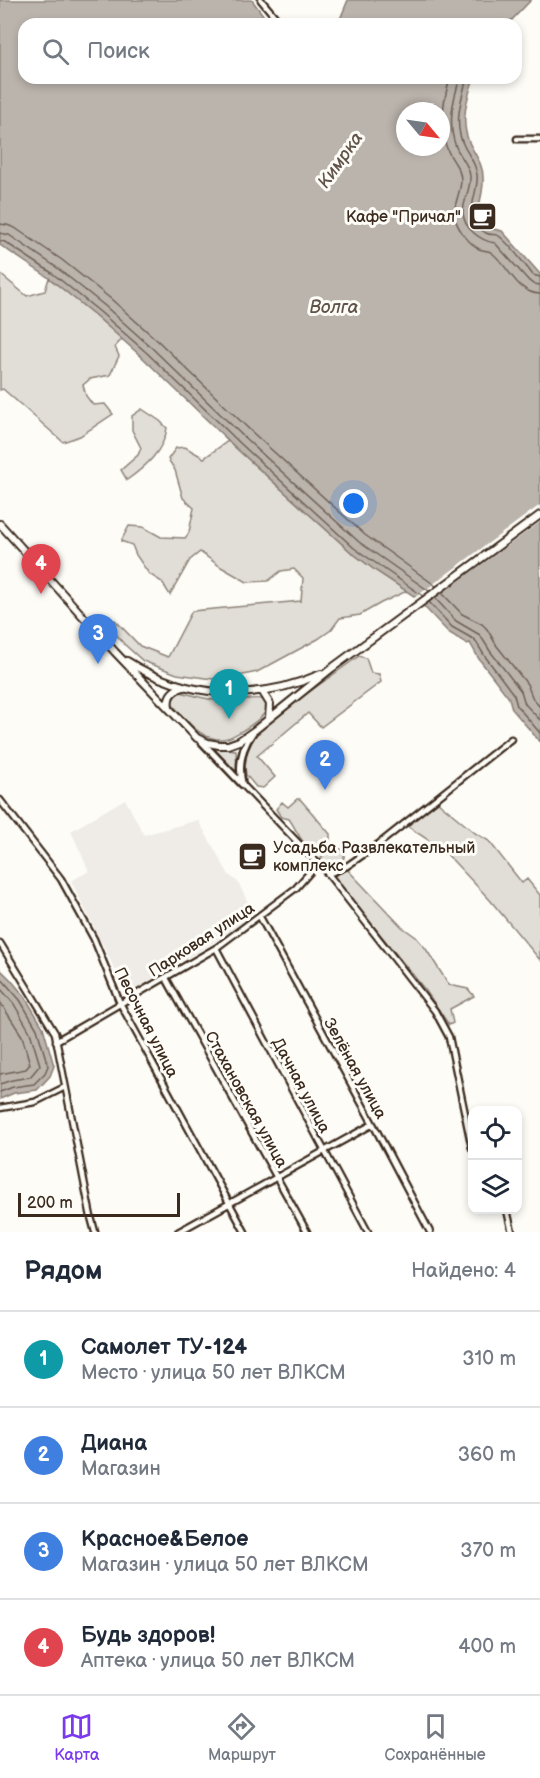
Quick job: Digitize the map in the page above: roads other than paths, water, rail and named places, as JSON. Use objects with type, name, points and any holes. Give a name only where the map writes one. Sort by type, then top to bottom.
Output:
[{"type":"main road","points":[[0,524],[115,652],[197,738],[212,744],[226,745],[239,741],[255,730],[332,668],[540,515]]},
{"type":"main road","points":[[115,652],[148,673],[184,687],[218,693],[262,691],[298,683],[332,668]]},
{"type":"main road","points":[[169,708],[168,700],[171,693],[184,687]]},
{"type":"main road","points":[[262,691],[270,702],[269,718]]},
{"type":"street","points":[[261,0],[276,18]]},
{"type":"street","points":[[517,139],[540,139]]},
{"type":"street","points":[[242,784],[240,771],[242,754],[255,730]]},
{"type":"street","points":[[197,738],[328,874],[435,1011],[449,1037],[468,1129]]},
{"type":"street","points":[[328,874],[347,866],[380,843],[511,739]]},
{"type":"street","name":"Песочная улица","points":[[0,800],[61,879],[94,939],[120,1003],[245,1232]]},
{"type":"street","name":"Парковая улица","points":[[56,1041],[216,948],[296,888],[318,863]]},
{"type":"street","name":"Зелёная улица","points":[[260,917],[430,1232]]},
{"type":"street","points":[[0,944],[55,1033],[95,1232]]},
{"type":"street","name":"Дачная улица","points":[[216,948],[368,1232]]},
{"type":"street","name":"Стахановская улица","points":[[166,978],[307,1232]]},
{"type":"street","points":[[0,1107],[35,1102],[65,1087]]},
{"type":"street","points":[[178,1232],[373,1124]]},
{"type":"street","points":[[508,1214],[512,1232]]},
{"type":"water","name":"Волга","points":[[0,0],[252,0],[263,15],[263,18],[18,18],[18,84],[472,84],[467,102],[465,126],[466,134],[483,172],[477,214],[489,228],[502,231],[540,274],[540,742],[512,709],[509,698],[479,659],[470,643],[467,644],[448,632],[414,596],[351,552],[237,449],[96,316],[49,278],[0,245]]},
{"type":"water","points":[[348,0],[531,0],[514,18],[340,18]]},
{"type":"water","points":[[0,969],[25,997],[43,1027],[54,1066],[50,1076],[37,1090],[14,1093],[0,1099]]},
{"type":"place","name":"Кафе \"Причал\"","points":[[482,216]]},
{"type":"place","name":"Будь здоров!","points":[[41,594]]},
{"type":"place","name":"Красное&Белое","points":[[98,664]]},
{"type":"place","name":"Самолет ТУ-124","points":[[229,719]]},
{"type":"place","name":"Диана","points":[[325,790]]},
{"type":"place","name":"Усадьба Развлекательный комплекс","points":[[252,856]]},
{"type":"water label","name":"Кимрка","points":[[340,160]]}]
